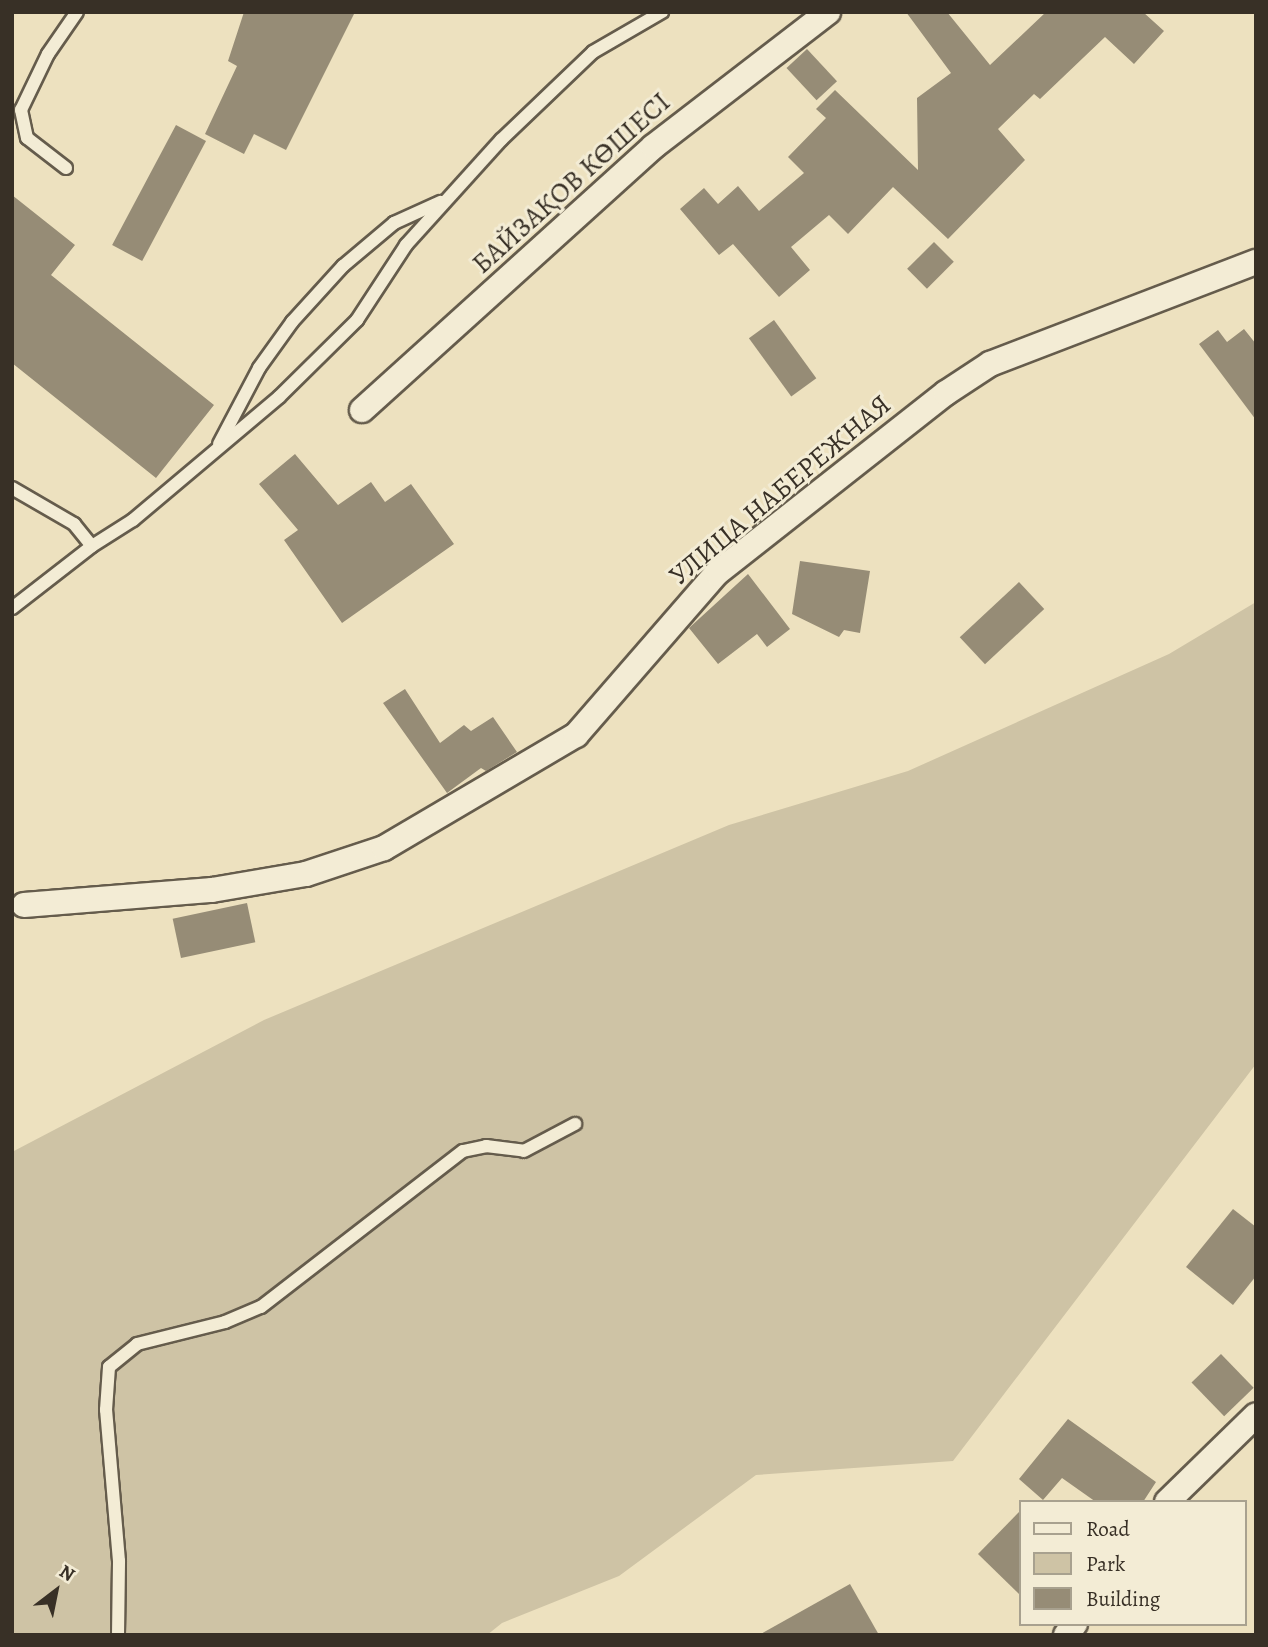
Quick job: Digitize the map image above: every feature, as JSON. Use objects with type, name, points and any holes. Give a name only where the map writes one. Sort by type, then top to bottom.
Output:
[{"type":"street","name":"БАЙЗАҚОВ КӨШЕСІ","points":[[362,410],[653,147],[828,12]]},
{"type":"street","name":"УЛИЦА НАБЕРЕЖНАЯ","points":[[23,905],[212,890],[306,874],[384,848],[576,735],[717,573],[946,393],[990,364],[1256,262]]},
{"type":"street","points":[[1169,1500],[1256,1415]]},
{"type":"lane","points":[[66,168],[27,138],[21,110],[48,54],[77,12]]},
{"type":"lane","points":[[12,608],[92,546],[133,520],[279,397],[356,320],[443,200],[593,52],[662,12]]},
{"type":"lane","points":[[218,447],[259,368],[326,285],[394,223],[443,200]]},
{"type":"lane","points":[[12,488],[74,524],[92,546]]},
{"type":"lane","points":[[118,1635],[119,1561],[106,1410],[109,1367],[137,1344],[225,1322],[261,1307],[463,1151],[486,1146],[524,1151],[575,1124]]},
{"type":"green space","points":[[1256,602],[1256,1064],[953,1461],[756,1475],[619,1576],[502,1623],[487,1635],[12,1635],[12,1152],[264,1020],[729,825],[908,771],[1169,654]]},
{"type":"building","points":[[244,12],[355,12],[286,150],[254,134],[244,154],[205,134],[237,66],[228,61]]},
{"type":"building","points":[[906,12],[947,12],[990,65],[1046,12],[1143,12],[1164,31],[1134,64],[1105,37],[1040,99],[1034,94],[998,129],[1025,160],[948,239],[893,187],[848,234],[829,215],[791,247],[810,270],[779,297],[733,244],[719,255],[680,209],[704,188],[718,204],[738,186],[759,211],[804,173],[788,157],[826,118],[816,109],[835,90],[918,170],[917,98],[951,73]]},
{"type":"building","points":[[807,49],[837,81],[817,100],[787,68]]},
{"type":"building","points":[[176,125],[206,141],[142,261],[112,245]]},
{"type":"building","points":[[12,195],[75,245],[51,275],[214,405],[156,478],[12,363]]},
{"type":"building","points":[[934,242],[954,262],[927,289],[907,269]]},
{"type":"building","points":[[774,320],[816,378],[791,396],[749,338]]},
{"type":"building","points":[[1244,329],[1256,344],[1256,420],[1199,344],[1218,330],[1227,342]]},
{"type":"building","points":[[295,454],[338,505],[371,482],[385,502],[411,484],[454,544],[342,623],[284,540],[298,530],[259,484]]},
{"type":"building","points":[[800,561],[870,571],[860,633],[844,630],[839,637],[792,614]]},
{"type":"building","points":[[748,574],[790,629],[767,647],[757,634],[718,664],[689,628]]},
{"type":"building","points":[[1019,582],[1044,609],[985,664],[960,637]]},
{"type":"building","points":[[405,689],[440,743],[464,725],[471,731],[493,717],[517,752],[486,771],[481,768],[447,793],[383,703]]},
{"type":"building","points":[[247,903],[255,942],[181,958],[173,919]]},
{"type":"building","points":[[1233,1209],[1256,1227],[1256,1276],[1233,1305],[1186,1267]]},
{"type":"building","points":[[1221,1354],[1254,1388],[1224,1416],[1192,1382]]},
{"type":"building","points":[[1068,1419],[1156,1482],[1144,1500],[1093,1500],[1062,1478],[1043,1500],[1019,1479]]},
{"type":"building","points":[[1020,1511],[1020,1595],[978,1554]]},
{"type":"building","points":[[850,1584],[879,1635],[759,1635]]}]
